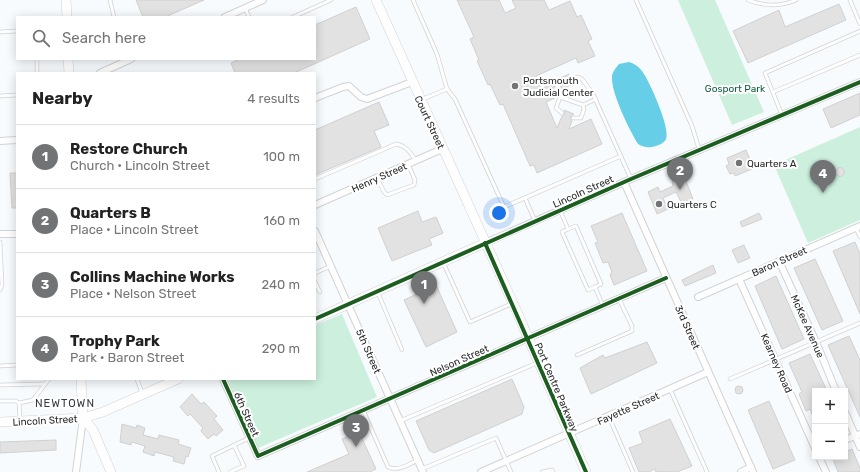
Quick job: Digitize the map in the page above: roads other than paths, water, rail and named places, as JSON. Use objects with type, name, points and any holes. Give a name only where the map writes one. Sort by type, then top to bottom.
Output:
[{"type":"main road","points":[[66,0],[67,16]]},
{"type":"main road","name":"Court Street","points":[[376,0],[485,243]]},
{"type":"main road","points":[[68,60],[69,72]]},
{"type":"main road","name":"Lincoln Street","points":[[316,319],[485,243]]},
{"type":"main road","name":"Port Centre Parkway","points":[[485,243],[513,303],[586,472]]},
{"type":"main road","points":[[81,380],[83,418],[93,430],[111,472]]},
{"type":"main road","name":"Lincoln Street","points":[[0,422],[83,418],[103,412],[176,380]]},
{"type":"street","points":[[227,16],[263,0]]},
{"type":"street","points":[[102,72],[129,60]]},
{"type":"street","points":[[316,98],[349,86],[361,97],[367,99],[412,82]]},
{"type":"street","name":"Lincoln Street","points":[[485,243],[624,182],[860,82]]},
{"type":"street","points":[[0,141],[16,140]]},
{"type":"street","name":"Henry Street","points":[[316,205],[442,149]]},
{"type":"street","name":"3rd Street","points":[[624,182],[752,470]]},
{"type":"street","name":"Baron Street","points":[[698,297],[858,227]]},
{"type":"street","name":"5th Street","points":[[316,233],[422,471]]},
{"type":"street","points":[[0,234],[16,234]]},
{"type":"street","name":"McKee Avenue","points":[[778,261],[816,342],[835,388]]},
{"type":"street","name":"Nelson Street","points":[[258,456],[666,278]]},
{"type":"street","name":"Kearney Road","points":[[739,279],[812,441]]},
{"type":"street","name":"Fayette Street","points":[[481,472],[569,435],[708,372]]},
{"type":"street","name":"6th Street","points":[[222,380],[258,456]]},
{"type":"street","points":[[76,472],[83,418]]},
{"type":"street","points":[[848,418],[857,435],[860,447]]},
{"type":"street","points":[[820,460],[826,472]]},
{"type":"street","points":[[741,472],[752,470]]},
{"type":"lane","points":[[110,0],[114,16]]},
{"type":"lane","points":[[318,0],[320,5]]},
{"type":"lane","points":[[295,16],[331,0]]},
{"type":"lane","points":[[413,0],[437,54],[447,89],[455,99],[504,207],[621,156]]},
{"type":"lane","points":[[636,0],[692,126],[699,151]]},
{"type":"lane","points":[[748,0],[769,5],[782,4],[796,0]]},
{"type":"lane","points":[[850,0],[860,24]]},
{"type":"lane","points":[[244,8],[248,16]]},
{"type":"lane","points":[[0,32],[16,31]]},
{"type":"lane","points":[[782,116],[766,73],[860,31]]},
{"type":"lane","points":[[772,92],[860,55]]},
{"type":"lane","points":[[37,60],[37,72]]},
{"type":"lane","points":[[571,79],[578,77],[582,79],[596,99],[631,179]]},
{"type":"lane","points":[[560,84],[556,89],[560,97],[583,105],[596,99]]},
{"type":"lane","points":[[420,101],[447,89]]},
{"type":"lane","points":[[0,96],[16,95]]},
{"type":"lane","points":[[560,97],[556,108],[562,114]]},
{"type":"lane","points":[[573,118],[581,118],[584,109],[583,105]]},
{"type":"lane","points":[[316,179],[396,144],[410,150],[416,161]]},
{"type":"lane","points":[[377,178],[385,194],[390,195],[408,187],[415,183],[408,164]]},
{"type":"lane","points":[[525,198],[535,221]]},
{"type":"lane","points":[[560,210],[568,229]]},
{"type":"lane","points":[[576,226],[601,284],[588,290],[562,232],[568,229],[576,226]]},
{"type":"lane","points":[[858,227],[860,237]]},
{"type":"lane","points":[[0,242],[2,285],[0,290]]},
{"type":"lane","points":[[443,262],[470,322],[513,303]]},
{"type":"lane","points":[[316,273],[331,266]]},
{"type":"lane","points":[[316,284],[320,292]]},
{"type":"lane","points":[[595,287],[603,306]]},
{"type":"lane","points":[[377,291],[402,350]]},
{"type":"lane","points":[[577,355],[632,332],[632,326],[619,299]]},
{"type":"lane","points":[[730,379],[775,358],[860,323]]},
{"type":"lane","points":[[400,421],[538,362]]},
{"type":"lane","points":[[0,366],[16,365]]},
{"type":"lane","points":[[0,401],[16,401],[19,403],[33,400],[48,380]]},
{"type":"lane","points":[[137,380],[143,395]]},
{"type":"lane","points":[[0,385],[45,384]]},
{"type":"lane","points":[[670,389],[707,472]]},
{"type":"lane","points":[[19,403],[20,421]]},
{"type":"lane","points":[[363,410],[388,467],[398,469],[418,460]]},
{"type":"lane","points":[[609,416],[632,472]]},
{"type":"lane","points":[[219,472],[212,456],[249,438]]},
{"type":"lane","points":[[422,471],[496,438],[511,472]]},
{"type":"lane","points":[[230,472],[244,466],[234,445]]},
{"type":"lane","points":[[542,472],[549,470],[552,470],[553,472]]},
{"type":"water","points":[[629,62],[638,66],[642,71],[654,94],[662,115],[667,134],[663,143],[656,146],[647,147],[638,144],[618,102],[612,75],[619,64]]},
{"type":"place","name":"Portsmouth Judicial Center","points":[[515,86]]},
{"type":"place","name":"Quarters A","points":[[739,163]]},
{"type":"place","name":"Quarters B","points":[[680,190]]},
{"type":"place","name":"Trophy Park","points":[[823,193]]},
{"type":"place","name":"Quarters C","points":[[659,204]]},
{"type":"place","name":"Restore Church","points":[[424,304]]},
{"type":"place","name":"Collins Machine Works","points":[[356,447]]},
{"type":"district","name":"NEWTOWN","points":[[65,403]]},
{"type":"park label","name":"Gosport Park","points":[[735,88]]}]
